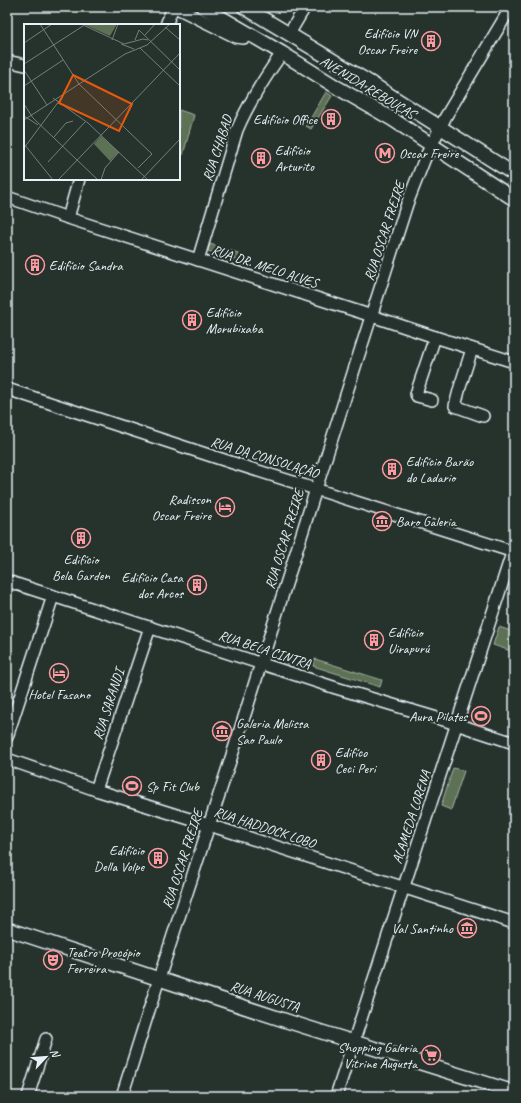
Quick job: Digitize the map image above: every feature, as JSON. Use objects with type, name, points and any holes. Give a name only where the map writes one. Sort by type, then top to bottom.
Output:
[{"type":"main road","name":"AVENIDA REBOUÇAS","points":[[203,7],[392,119],[514,199]]},
{"type":"main road","name":"AVENIDA REBOUÇAS","points":[[244,7],[441,127],[514,174]]},
{"type":"main road","name":"RUA AUGUSTA","points":[[7,929],[354,1042],[514,1092]]},
{"type":"street","points":[[166,24],[174,7],[236,37],[243,38],[252,35]]},
{"type":"street","points":[[289,34],[305,7]]},
{"type":"street","name":"RUA OSCAR FREIRE","points":[[122,1096],[407,204],[432,144],[481,56],[511,7]]},
{"type":"street","name":"RUA CHABAD","points":[[198,260],[242,118],[255,93],[282,53]]},
{"type":"street","points":[[7,61],[24,65]]},
{"type":"street","points":[[68,218],[78,180]]},
{"type":"street","name":"RUA DR. MELO ALVES","points":[[7,197],[514,362]]},
{"type":"street","points":[[432,400],[417,396],[416,394],[435,337]]},
{"type":"street","points":[[472,349],[460,387],[456,406],[483,416]]},
{"type":"street","name":"RUA DA CONSOLAÇÃO","points":[[7,389],[223,460],[513,550]]},
{"type":"street","name":"ALAMEDA LORENA","points":[[336,1096],[513,550]]},
{"type":"street","name":"RUA BELA CINTRA","points":[[7,581],[336,688],[457,724],[514,743]]},
{"type":"street","points":[[7,737],[53,596]]},
{"type":"street","name":"RUA SARANDI","points":[[96,790],[150,627]]},
{"type":"street","name":"RUA HADDOCK LOBO","points":[[7,759],[96,790],[514,923]]},
{"type":"street","points":[[28,1096],[46,1039]]},
{"type":"green space","points":[[326,92],[332,96],[311,129],[306,126]]},
{"type":"green space","points":[[180,110],[194,115],[183,155],[180,154]]},
{"type":"green space","points":[[210,244],[238,253],[236,260],[208,251]]},
{"type":"green space","points":[[499,627],[514,632],[514,652],[493,645]]},
{"type":"green space","points":[[315,659],[382,680],[380,687],[313,666]]},
{"type":"green space","points":[[453,768],[464,771],[451,810],[441,806]]},
{"type":"place","name":"Edifício VN Oscar Freire","points":[[431,41]]},
{"type":"place","name":"Edifício Office","points":[[331,119]]},
{"type":"place","name":"Oscar Freire","points":[[385,153]]},
{"type":"place","name":"Edifício Arturito","points":[[261,158]]},
{"type":"place","name":"Edifício Sandra","points":[[35,265]]},
{"type":"place","name":"Edifício Morubixaba","points":[[192,320]]},
{"type":"place","name":"Edifício Barão do Ladario","points":[[392,469]]},
{"type":"place","name":"Radisson Oscar Freire","points":[[225,507]]},
{"type":"place","name":"Baro Galeria","points":[[382,521]]},
{"type":"place","name":"Edifício Bela Garden","points":[[81,538]]},
{"type":"place","name":"Edifício Casa dos Arcos","points":[[197,585]]},
{"type":"place","name":"Edifício Uirapurú","points":[[374,640]]},
{"type":"place","name":"Hotel Fasano","points":[[59,673]]},
{"type":"place","name":"Aura Pilates","points":[[481,716]]},
{"type":"place","name":"Galeria Melissa Sao Paulo","points":[[222,731]]},
{"type":"place","name":"Edifíco Ceci Peri","points":[[321,760]]},
{"type":"place","name":"Sp Fit Club","points":[[132,786]]},
{"type":"place","name":"Edifício Della Volpe","points":[[158,858]]},
{"type":"place","name":"Val Santinho","points":[[467,928]]},
{"type":"place","name":"Teatro Procópio Ferreira","points":[[53,960]]},
{"type":"place","name":"Shopping Galeria Vitrine Augusta","points":[[431,1055]]}]
